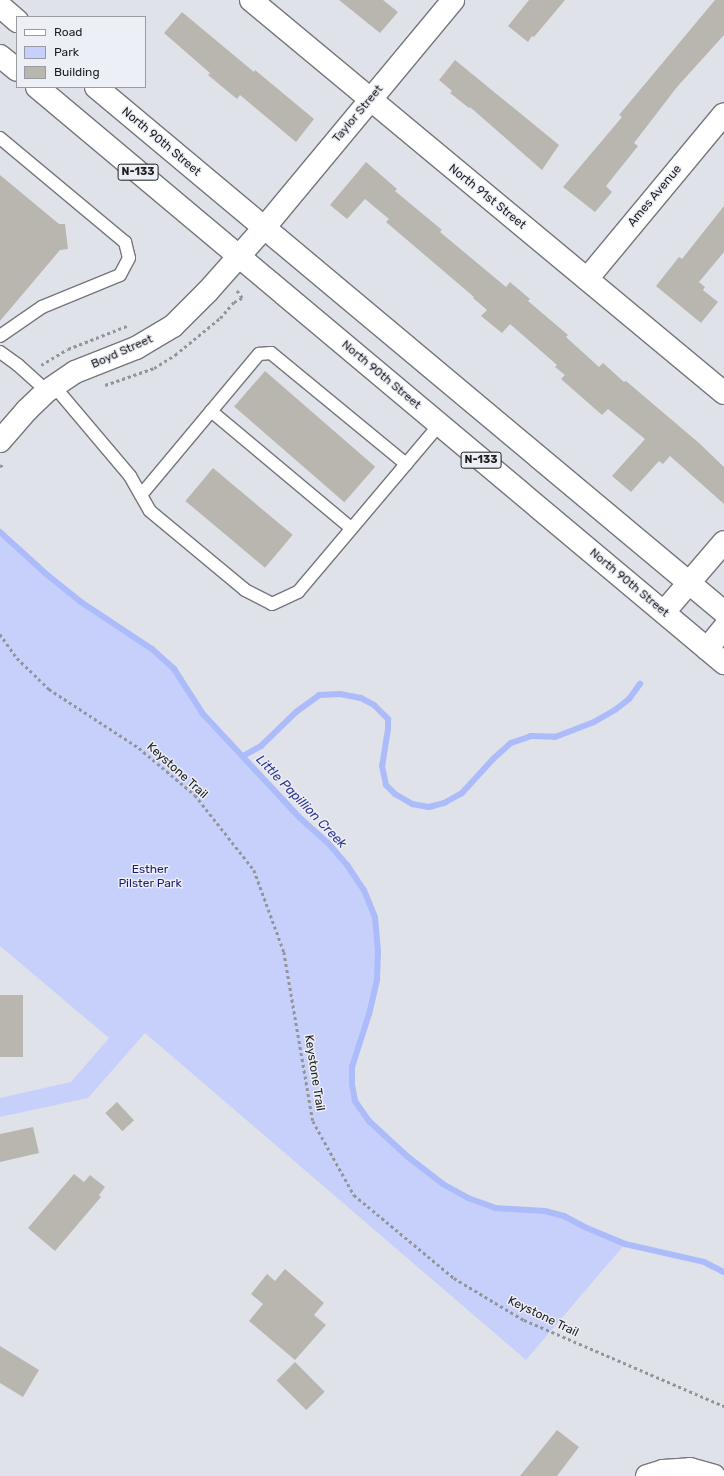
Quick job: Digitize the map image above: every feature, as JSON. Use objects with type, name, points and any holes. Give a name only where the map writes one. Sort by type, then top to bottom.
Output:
[{"type":"main road","name":"North 91st Street","points":[[251,0],[724,393]]},
{"type":"main road","name":"Taylor Street","points":[[239,256],[264,228],[453,0]]},
{"type":"main road","points":[[0,6],[16,20]]},
{"type":"main road","points":[[0,56],[16,69]]},
{"type":"main road","name":"North 90th Street","points":[[39,88],[724,663]]},
{"type":"main road","name":"North 90th Street","points":[[97,88],[690,582],[724,612]]},
{"type":"main road","name":"Ames Avenue","points":[[587,279],[724,114]]},
{"type":"main road","name":"Boyd Street","points":[[1,440],[27,410],[50,389],[75,372],[136,348],[173,326],[191,310],[239,256]]},
{"type":"main road","points":[[664,612],[724,542]]},
{"type":"main road","points":[[707,649],[724,628]]},
{"type":"main road","points":[[647,1476],[672,1470],[690,1469],[714,1476]]},
{"type":"lane","points":[[0,138],[125,242],[129,258],[120,275],[42,307],[0,336]]},
{"type":"lane","points":[[0,352],[50,389],[130,476],[150,511],[239,585],[272,604],[298,592],[439,425]]},
{"type":"lane","points":[[141,495],[259,354],[272,353],[406,464]]},
{"type":"lane","points":[[212,411],[351,528]]},
{"type":"path","name":"Keystone Trail","points":[[0,634],[16,658],[49,689],[139,748],[195,795],[254,870],[284,952],[313,1121],[354,1195],[454,1278],[524,1320],[724,1406]]},
{"type":"green space","name":"Esther Pilster Park","points":[[0,532],[45,573],[81,602],[152,649],[174,669],[203,714],[299,817],[328,843],[347,865],[364,890],[375,917],[378,951],[377,980],[369,1014],[352,1067],[352,1084],[355,1101],[369,1121],[408,1157],[443,1184],[468,1198],[495,1208],[545,1211],[564,1216],[587,1228],[625,1244],[526,1360],[145,1033],[88,1098],[0,1117],[0,1098],[71,1082],[109,1038],[0,946]]},
{"type":"building","points":[[339,0],[383,0],[398,12],[380,33]]},
{"type":"building","points":[[529,0],[565,0],[528,42],[508,26]]},
{"type":"building","points":[[715,0],[724,0],[724,35],[677,87],[634,143],[638,146],[606,186],[612,192],[595,212],[563,187],[622,117],[619,115]]},
{"type":"building","points":[[182,12],[254,72],[255,70],[314,119],[296,142],[240,95],[237,99],[208,75],[210,73],[164,33]]},
{"type":"building","points":[[455,60],[559,145],[542,170],[470,107],[469,108],[450,93],[452,91],[439,80]]},
{"type":"building","points":[[366,162],[397,189],[395,191],[442,230],[440,232],[506,287],[510,282],[530,299],[528,301],[568,335],[566,337],[599,367],[603,363],[699,443],[724,467],[724,504],[670,456],[663,464],[659,461],[631,492],[612,476],[645,439],[608,409],[602,415],[561,379],[565,375],[555,367],[557,365],[510,324],[502,333],[481,316],[487,310],[473,298],[474,297],[386,222],[389,219],[365,199],[347,219],[330,205]]},
{"type":"building","points":[[0,175],[59,224],[65,224],[68,249],[60,250],[0,321]]},
{"type":"building","points":[[724,206],[724,252],[699,282],[705,287],[703,290],[718,302],[701,323],[656,286],[679,257],[682,259]]},
{"type":"building","points":[[265,371],[375,467],[344,502],[234,406]]},
{"type":"building","points":[[213,468],[293,535],[265,568],[185,501]]},
{"type":"building","points":[[0,995],[23,995],[23,1057],[0,1057]]},
{"type":"building","points":[[117,1102],[134,1120],[122,1131],[105,1113]]},
{"type":"building","points":[[33,1127],[39,1153],[0,1162],[0,1134]]},
{"type":"building","points":[[74,1174],[84,1182],[90,1175],[105,1187],[99,1195],[101,1197],[55,1251],[28,1228]]},
{"type":"building","points":[[285,1269],[324,1303],[314,1315],[326,1325],[295,1360],[249,1321],[263,1304],[251,1294],[267,1274],[275,1281]]},
{"type":"building","points":[[0,1346],[39,1370],[23,1397],[0,1383]]},
{"type":"building","points":[[295,1362],[325,1392],[306,1410],[277,1380]]},
{"type":"building","points":[[557,1430],[579,1447],[557,1476],[520,1476]]},
{"type":"waterway","name":"Little Papillion Creek","points":[[0,532],[45,573],[81,602],[152,649],[174,669],[203,714],[299,817],[328,843],[347,865],[364,890],[375,917],[378,951],[377,980],[369,1014],[352,1067],[352,1084],[355,1101],[369,1121],[408,1157],[443,1184],[468,1198],[495,1208],[545,1211],[564,1216],[587,1228],[625,1244],[704,1262],[724,1272]]},
{"type":"waterway","points":[[243,756],[261,746],[296,712],[319,695],[340,694],[361,698],[374,705],[388,719],[388,729],[382,766],[386,785],[395,794],[412,804],[429,807],[444,803],[462,793],[493,759],[511,743],[531,736],[555,737],[594,722],[615,710],[629,699],[640,684]]}]
